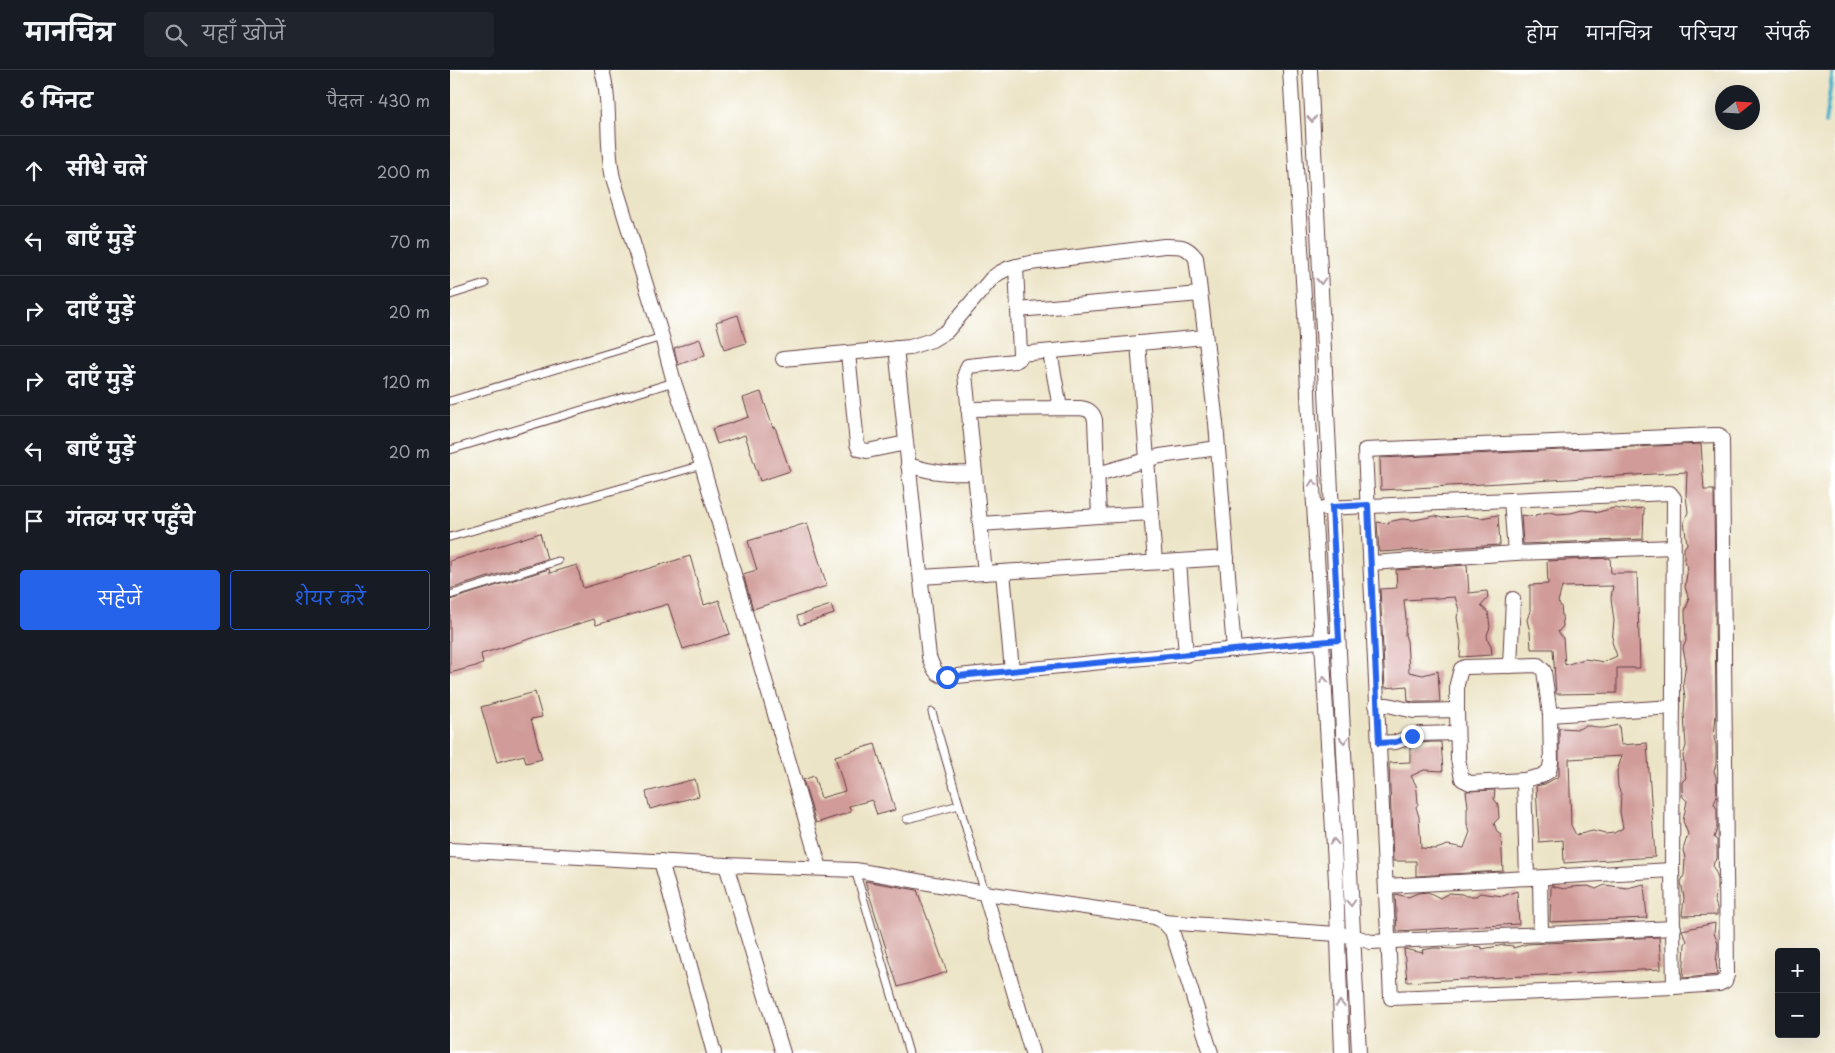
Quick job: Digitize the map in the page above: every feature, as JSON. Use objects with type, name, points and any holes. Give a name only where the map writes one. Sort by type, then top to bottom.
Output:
[{"type":"street","points":[[602,70],[608,99],[609,162],[613,178],[674,382],[702,464],[820,868]]},
{"type":"street","points":[[1290,70],[1336,881],[1342,1053]]},
{"type":"street","points":[[1310,70],[1359,1053]]},
{"type":"street","points":[[783,359],[910,347],[932,340],[947,331],[992,278],[1016,266],[1164,246],[1182,246],[1191,251],[1196,258],[1218,448],[1234,650]]},
{"type":"street","points":[[985,573],[965,374],[968,366],[1019,359],[1016,266]]},
{"type":"street","points":[[1018,310],[1200,294]]},
{"type":"street","points":[[1020,354],[1206,337]]},
{"type":"street","points":[[1138,343],[1155,562]]},
{"type":"street","points":[[896,348],[929,657],[934,670],[939,675],[947,677],[1339,640]]},
{"type":"street","points":[[1050,352],[1060,408]]},
{"type":"street","points":[[848,353],[859,449],[867,451],[906,443]]},
{"type":"street","points":[[968,409],[1060,408],[1085,409],[1093,414],[1095,420],[1099,516]]},
{"type":"street","points":[[1715,435],[1721,437],[1727,975],[1725,981],[1719,984],[1674,987],[1391,998],[1376,705],[1371,563],[1365,451],[1367,449],[1715,435]]},
{"type":"street","points":[[1098,474],[1148,459],[1180,452],[1218,448]]},
{"type":"street","points":[[908,465],[931,472],[950,474],[975,473]]},
{"type":"street","points":[[1315,508],[1670,493],[1674,498],[1672,870],[1674,987]]},
{"type":"street","points":[[1511,500],[1515,553]]},
{"type":"street","points":[[981,524],[1152,513]]},
{"type":"street","points":[[1371,563],[1515,553],[1673,547]]},
{"type":"street","points":[[921,577],[1227,558]]},
{"type":"street","points":[[1179,561],[1186,654]]},
{"type":"street","points":[[1003,572],[1012,671]]},
{"type":"street","points":[[1510,666],[1513,599]]},
{"type":"street","points":[[1538,665],[1544,671],[1547,686],[1550,715],[1551,762],[1549,771],[1546,774],[1524,780],[1466,782],[1460,775],[1457,710],[1457,684],[1461,669],[1465,667],[1538,665]]},
{"type":"street","points":[[1376,705],[1414,711],[1457,710]]},
{"type":"street","points":[[1550,715],[1673,707]]},
{"type":"street","points":[[1379,743],[1396,742],[1419,734],[1457,733]]},
{"type":"street","points":[[1524,780],[1533,878],[1541,934]]},
{"type":"street","points":[[450,850],[855,870],[985,893],[1155,917],[1164,922],[1172,931],[1211,1053]]},
{"type":"street","points":[[661,861],[714,1053]]},
{"type":"street","points":[[726,865],[783,1053]]},
{"type":"street","points":[[1386,886],[1672,870]]},
{"type":"street","points":[[985,893],[1031,1053]]},
{"type":"street","points":[[1164,922],[1337,934],[1371,942],[1674,928]]},
{"type":"lane","points":[[450,294],[485,284]]},
{"type":"lane","points":[[450,401],[662,337]]},
{"type":"lane","points":[[450,450],[674,382]]},
{"type":"lane","points":[[450,537],[702,464]]},
{"type":"lane","points":[[450,595],[558,561]]},
{"type":"lane","points":[[932,712],[985,893]]},
{"type":"lane","points":[[907,819],[959,804]]},
{"type":"lane","points":[[855,870],[909,1053]]},
{"type":"building","points":[[738,315],[746,343],[724,350],[716,322]]},
{"type":"building","points":[[700,339],[705,355],[678,365],[674,348]]},
{"type":"building","points":[[761,392],[790,471],[760,481],[745,435],[717,444],[712,429],[749,417],[743,398]]},
{"type":"building","points":[[1701,444],[1704,490],[1714,490],[1716,714],[1714,738],[1716,764],[1714,771],[1717,795],[1714,804],[1717,809],[1717,828],[1714,838],[1717,840],[1717,859],[1713,867],[1717,875],[1717,890],[1714,899],[1717,915],[1682,916],[1684,898],[1681,882],[1684,875],[1685,858],[1683,850],[1688,834],[1683,821],[1687,801],[1683,797],[1682,790],[1682,782],[1686,778],[1683,756],[1686,746],[1683,684],[1686,663],[1683,648],[1686,641],[1685,611],[1689,600],[1685,587],[1688,567],[1684,556],[1684,548],[1687,544],[1684,522],[1688,512],[1686,495],[1687,472],[1381,490],[1380,458]]},
{"type":"building","points":[[1614,508],[1626,510],[1644,508],[1643,539],[1523,544],[1521,515],[1536,517],[1535,515],[1549,512],[1558,514],[1582,510],[1595,511],[1595,513]]},
{"type":"building","points":[[1498,515],[1500,545],[1379,552],[1377,522],[1389,524],[1388,522],[1402,519],[1414,520],[1435,516],[1442,518],[1467,516],[1481,518]]},
{"type":"building","points":[[807,523],[827,586],[753,609],[743,574],[757,570],[748,541]]},
{"type":"building","points":[[540,533],[547,559],[450,589],[450,561]]},
{"type":"building","points":[[690,556],[704,605],[719,600],[730,634],[683,649],[668,604],[596,625],[594,619],[481,654],[483,664],[450,673],[450,600],[549,569],[550,573],[577,565],[583,588]]},
{"type":"building","points":[[1610,558],[1611,573],[1637,573],[1640,668],[1617,668],[1617,693],[1556,694],[1553,649],[1531,649],[1527,620],[1530,611],[1530,585],[1548,584],[1547,561]],"holes":[[[1613,586],[1611,598],[1614,621],[1612,642],[1617,656],[1604,662],[1585,659],[1565,665],[1563,638],[1558,632],[1563,626],[1561,606],[1558,602],[1562,587]]]},
{"type":"building","points":[[1467,565],[1469,593],[1487,591],[1488,598],[1481,606],[1488,612],[1490,627],[1487,635],[1492,655],[1460,657],[1461,642],[1457,617],[1459,610],[1455,597],[1404,600],[1409,672],[1423,675],[1438,671],[1440,702],[1408,701],[1407,686],[1385,688],[1380,589],[1397,588],[1396,570]]},
{"type":"building","points":[[831,605],[834,614],[800,625],[797,616]]},
{"type":"building","points":[[535,692],[542,717],[531,719],[542,759],[526,763],[524,755],[497,762],[481,707]]},
{"type":"building","points":[[1619,725],[1621,745],[1647,743],[1655,857],[1564,863],[1563,840],[1539,842],[1536,786],[1545,784],[1559,776],[1559,728],[1579,729],[1584,726],[1592,726],[1605,728]],"holes":[[[1622,756],[1617,771],[1618,787],[1621,794],[1620,812],[1623,828],[1614,833],[1605,834],[1593,831],[1576,835],[1571,825],[1569,759]]]},
{"type":"building","points":[[1441,742],[1443,771],[1424,770],[1411,776],[1417,791],[1418,804],[1416,807],[1419,817],[1421,848],[1436,849],[1448,845],[1464,848],[1470,832],[1467,824],[1468,806],[1466,791],[1495,790],[1494,799],[1498,804],[1499,818],[1494,823],[1497,832],[1501,835],[1503,871],[1416,876],[1416,861],[1393,861],[1389,763],[1410,762],[1410,746]]},
{"type":"building","points":[[875,744],[895,810],[877,815],[872,800],[849,806],[851,812],[816,823],[803,780],[814,776],[821,798],[845,791],[835,756]]},
{"type":"building","points":[[695,779],[699,796],[650,809],[646,792]]},
{"type":"building","points":[[865,881],[917,890],[947,972],[898,987]]},
{"type":"building","points":[[1644,884],[1647,918],[1550,922],[1551,886],[1564,889],[1588,886],[1596,889],[1605,885],[1627,888]]},
{"type":"building","points":[[1517,891],[1519,924],[1397,931],[1395,894],[1408,897],[1428,892],[1440,898],[1449,893],[1466,896],[1476,896],[1480,893],[1503,896]]},
{"type":"building","points":[[1715,923],[1714,933],[1718,944],[1716,962],[1718,975],[1683,978],[1685,944],[1687,941],[1682,930]]},
{"type":"building","points":[[1659,937],[1661,969],[1407,982],[1404,949],[1423,953],[1422,950],[1434,948],[1456,949],[1472,946],[1482,947],[1482,949],[1504,945],[1513,946],[1513,948],[1527,944]]},
{"type":"waterway","points":[[1825,123],[1833,70]]},
{"type":"route","points":[[947,677],[1339,640],[1332,507],[1368,505],[1379,743],[1396,742],[1412,736]]}]
